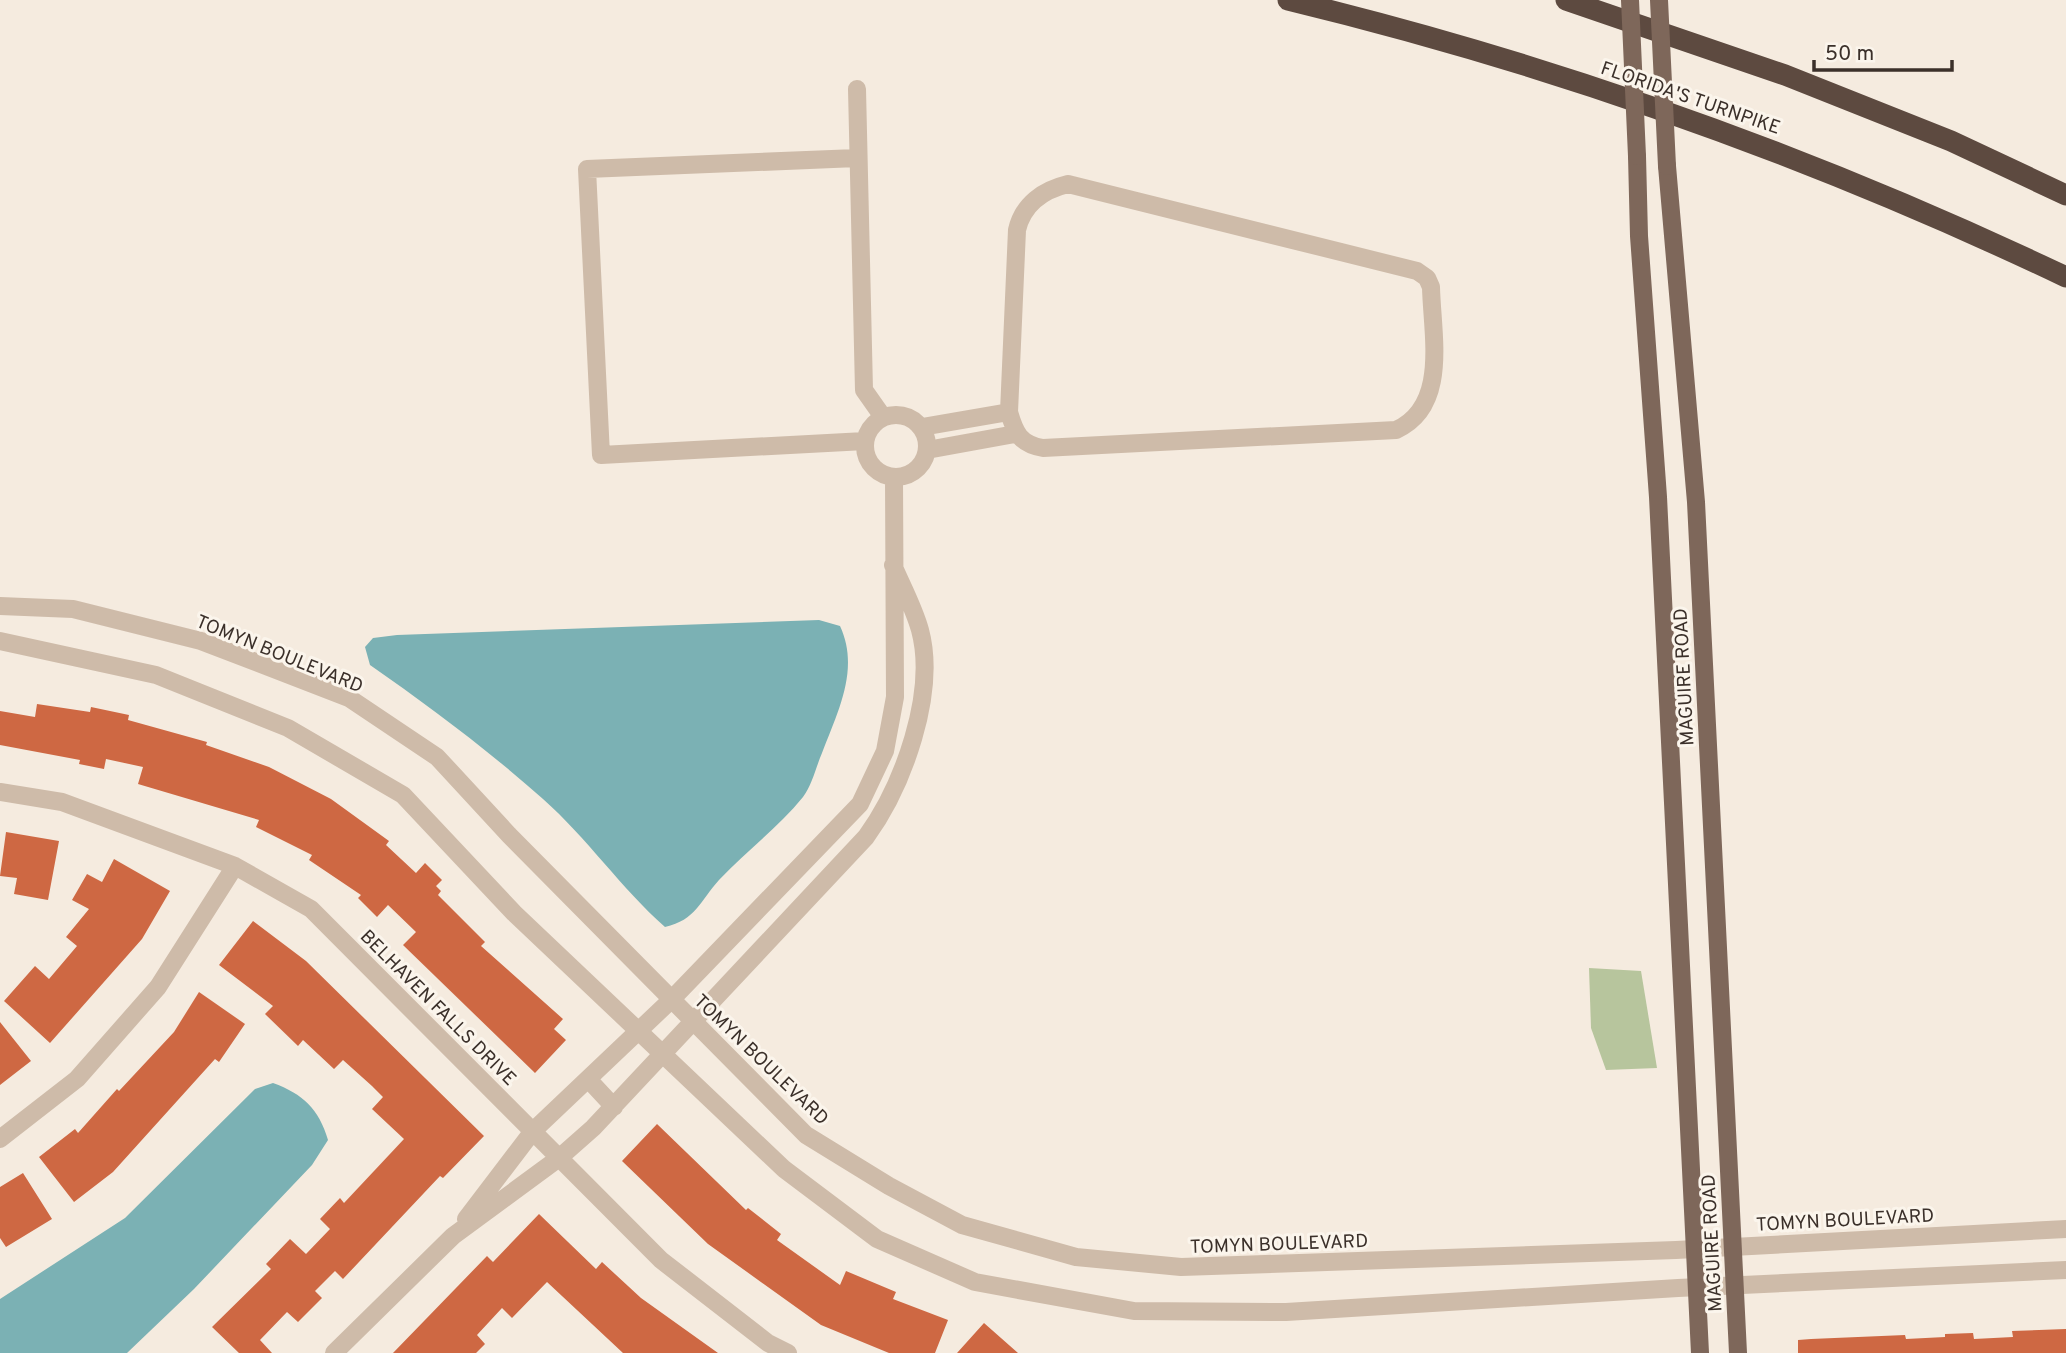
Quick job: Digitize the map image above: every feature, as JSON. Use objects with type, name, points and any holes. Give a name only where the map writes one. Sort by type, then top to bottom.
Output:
[{"type":"highway","name":"FLORIDA'S TURNPIKE","points":[[1288,0],[1411,30],[1573,80],[1748,139],[1939,216],[2066,276]]},
{"type":"highway","points":[[1566,0],[1785,75],[1951,141],[2066,195]]},
{"type":"main road","name":"MAGUIRE ROAD","points":[[1630,0],[1639,236],[1658,497],[1700,1353]]},
{"type":"main road","name":"MAGUIRE ROAD","points":[[1660,0],[1667,166],[1696,502],[1738,1353]]},
{"type":"street","points":[[857,89],[864,390],[883,417]]},
{"type":"street","points":[[857,158],[587,169],[601,455],[865,441]]},
{"type":"street","points":[[1068,184],[1079,186],[1417,271],[1427,278],[1431,287],[1433,389],[1415,417],[1396,430],[1043,448],[1028,445],[1015,434],[1009,412],[1018,223],[1034,200],[1055,187],[1068,184]]},
{"type":"street","points":[[922,428],[1009,412]]},
{"type":"street","points":[[903,415],[922,428],[927,450],[922,465],[914,472],[894,478],[875,469],[868,461],[865,441],[874,423],[883,417],[903,415]]},
{"type":"street","points":[[927,450],[1015,434]]},
{"type":"street","points":[[453,1236],[533,1131],[671,1000],[860,804],[885,751],[895,697],[894,478]]},
{"type":"street","points":[[334,1353],[453,1236],[559,1158],[614,1107],[727,982],[866,837],[880,818],[905,762],[923,692],[920,630],[893,565]]},
{"type":"street","name":"TOMYN BOULEVARD","points":[[0,607],[73,609],[201,641],[349,698],[436,757],[806,1135],[889,1186],[962,1225],[1076,1257],[1181,1267],[1695,1248],[2066,1229]]},
{"type":"street","points":[[0,641],[156,675],[288,728],[403,795],[514,913],[784,1169],[877,1239],[975,1282],[1134,1311],[1259,1312],[2066,1269]]},
{"type":"street","name":"BELHAVEN FALLS DRIVE","points":[[0,792],[62,802],[235,866],[311,909],[661,1260],[768,1343],[788,1353]]},
{"type":"street","points":[[860,804],[880,818]]},
{"type":"street","points":[[0,1139],[77,1079],[158,987],[235,866]]},
{"type":"street","points":[[588,1079],[614,1107]]},
{"type":"green space","points":[[1589,968],[1641,971],[1657,1068],[1606,1070],[1591,1028]]},
{"type":"water","points":[[819,620],[840,626],[848,658],[840,706],[809,787],[773,829],[719,880],[691,915],[665,927],[543,799],[458,729],[370,665],[365,647],[373,638],[397,635]]},
{"type":"water","points":[[273,1083],[293,1092],[315,1111],[328,1140],[312,1165],[194,1289],[127,1353],[0,1353],[0,1299],[125,1218],[255,1089]]},
{"type":"building","points":[[37,704],[90,712],[91,707],[129,715],[128,720],[207,742],[206,745],[269,767],[331,799],[389,841],[386,845],[416,873],[425,863],[442,880],[436,886],[441,891],[438,895],[485,942],[481,946],[563,1019],[554,1029],[566,1040],[535,1073],[403,945],[416,932],[388,905],[377,917],[358,898],[361,895],[309,860],[312,855],[256,827],[259,820],[138,784],[143,767],[106,759],[104,769],[79,764],[80,760],[0,745],[0,711],[35,717]]},
{"type":"building","points":[[6,832],[59,841],[48,900],[14,894],[17,878],[0,876]]},
{"type":"building","points":[[114,859],[170,891],[142,939],[50,1043],[4,1001],[35,966],[49,979],[77,946],[66,937],[89,909],[72,900],[87,874],[102,882]]},
{"type":"building","points":[[253,921],[306,961],[484,1136],[443,1178],[440,1176],[343,1279],[335,1271],[315,1291],[322,1298],[298,1322],[287,1312],[260,1340],[272,1353],[239,1353],[212,1327],[271,1269],[266,1264],[290,1239],[306,1254],[330,1229],[320,1219],[340,1198],[344,1203],[404,1139],[372,1109],[383,1097],[372,1086],[343,1060],[334,1069],[303,1040],[298,1046],[265,1014],[273,1006],[219,965]]},
{"type":"building","points":[[199,992],[245,1024],[219,1062],[215,1059],[113,1172],[74,1202],[39,1157],[75,1129],[78,1133],[117,1089],[119,1091],[174,1032]]},
{"type":"building","points":[[0,1022],[31,1061],[0,1085]]},
{"type":"building","points":[[657,1124],[746,1210],[748,1208],[781,1234],[777,1240],[840,1285],[846,1271],[896,1292],[893,1299],[948,1320],[935,1353],[889,1353],[821,1325],[708,1244],[622,1161]]},
{"type":"building","points":[[23,1173],[52,1219],[6,1247],[0,1238],[0,1187]]},
{"type":"building","points":[[539,1214],[596,1269],[602,1262],[641,1298],[718,1353],[623,1353],[547,1282],[512,1318],[502,1308],[477,1335],[485,1344],[476,1353],[393,1353],[487,1256],[493,1262]]},
{"type":"building","points":[[984,1323],[1018,1353],[957,1353]]},
{"type":"building","points":[[2066,1329],[2066,1353],[1798,1353],[1798,1340],[1905,1335],[1906,1339],[1973,1333],[1974,1339],[2013,1337],[2012,1331]]}]
